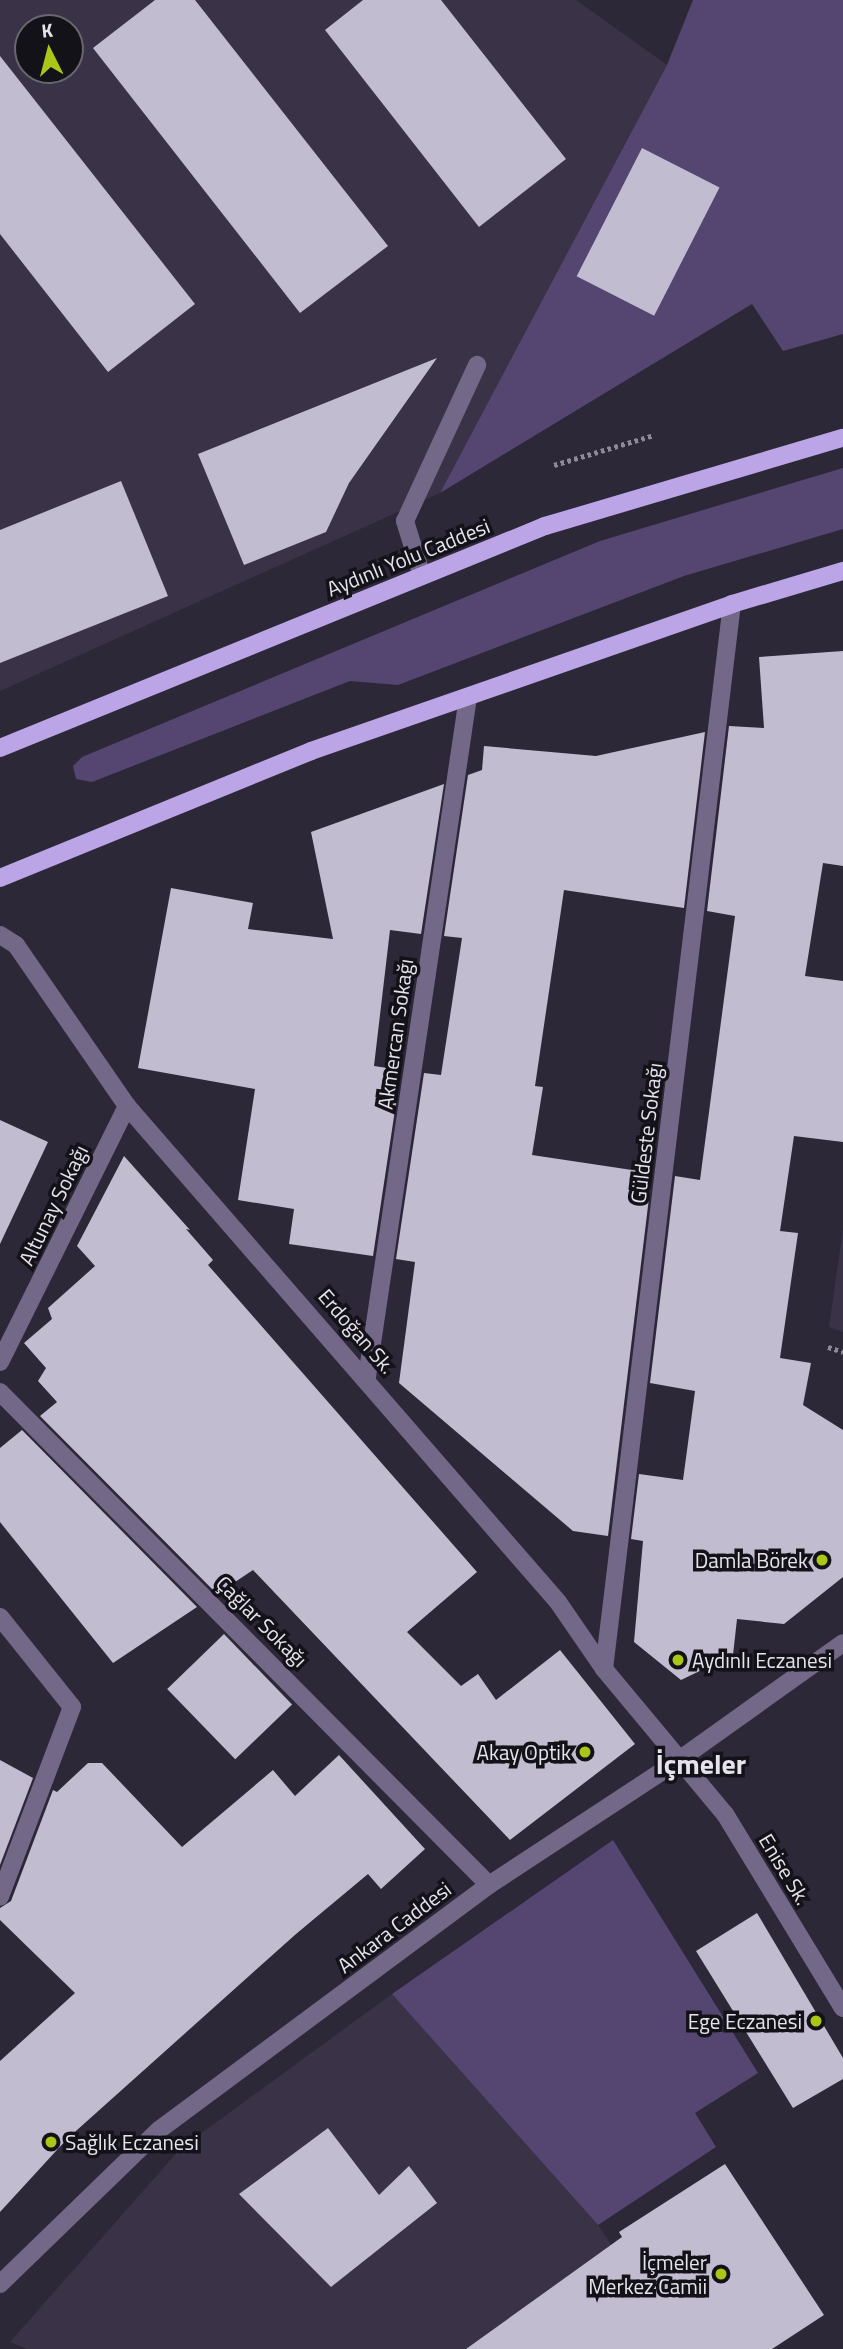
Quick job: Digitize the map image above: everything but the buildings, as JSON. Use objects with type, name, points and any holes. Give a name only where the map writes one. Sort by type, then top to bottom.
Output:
[{"type":"main road","name":"Aydınlı Yolu Caddesi","points":[[0,748],[545,526],[843,438]]},
{"type":"main road","points":[[0,878],[311,751],[732,604],[843,571]]},
{"type":"street","points":[[422,576],[405,522],[477,365]]},
{"type":"street","name":"Güldeste Sokağı","points":[[604,1668],[732,604]]},
{"type":"street","name":"Akmercan Sokağı","points":[[368,1377],[468,696]]},
{"type":"street","name":"Erdoğan Sk.","points":[[0,935],[16,945],[127,1105],[368,1377],[558,1602],[604,1668],[678,1760]]},
{"type":"street","name":"Altunay Sokağı","points":[[0,1362],[127,1105]]},
{"type":"street","name":"Çağlar Sokağı","points":[[0,1392],[489,1885]]},
{"type":"street","points":[[0,1617],[72,1707],[0,1897]]},
{"type":"street","name":"Ankara Caddesi","points":[[0,2284],[159,2130],[489,1885],[678,1760],[843,1643]]},
{"type":"street","points":[[822,1658],[843,1660]]},
{"type":"street","name":"Enise Sk.","points":[[678,1760],[725,1814],[843,2008]]},
{"type":"path","points":[[554,465],[654,435]]},
{"type":"path","points":[[828,1347],[843,1352]]},
{"type":"shaded area","points":[[0,0],[576,0],[667,65],[440,493],[0,691]]},
{"type":"shaded area","points":[[693,0],[843,0],[843,334],[783,351],[752,304],[440,493],[667,65]]},
{"type":"shaded area","points":[[843,468],[843,529],[684,576],[398,685],[350,681],[92,782],[76,779],[73,766],[82,757],[600,541]]},
{"type":"shaded area","points":[[843,1229],[843,1332],[829,1327]]},
{"type":"shaded area","points":[[613,1840],[758,2073],[695,2113],[716,2147],[598,2225],[392,1994]]},
{"type":"shaded area","points":[[392,1994],[598,2225],[681,2349],[27,2349],[10,2342],[181,2148]]},
{"type":"place","name":"Damla Börek","points":[[822,1560]]},
{"type":"place","name":"Aydınlı Eczanesi","points":[[678,1660]]},
{"type":"place","name":"Akay Optik","points":[[585,1752]]},
{"type":"place","name":"Ege Eczanesi","points":[[816,2021]]},
{"type":"place","name":"Sağlık Eczanesi","points":[[51,2142]]},
{"type":"place","name":"İçmeler Merkez Camii","points":[[721,2274]]},
{"type":"district","name":"İçmeler","points":[[701,1764]]}]
